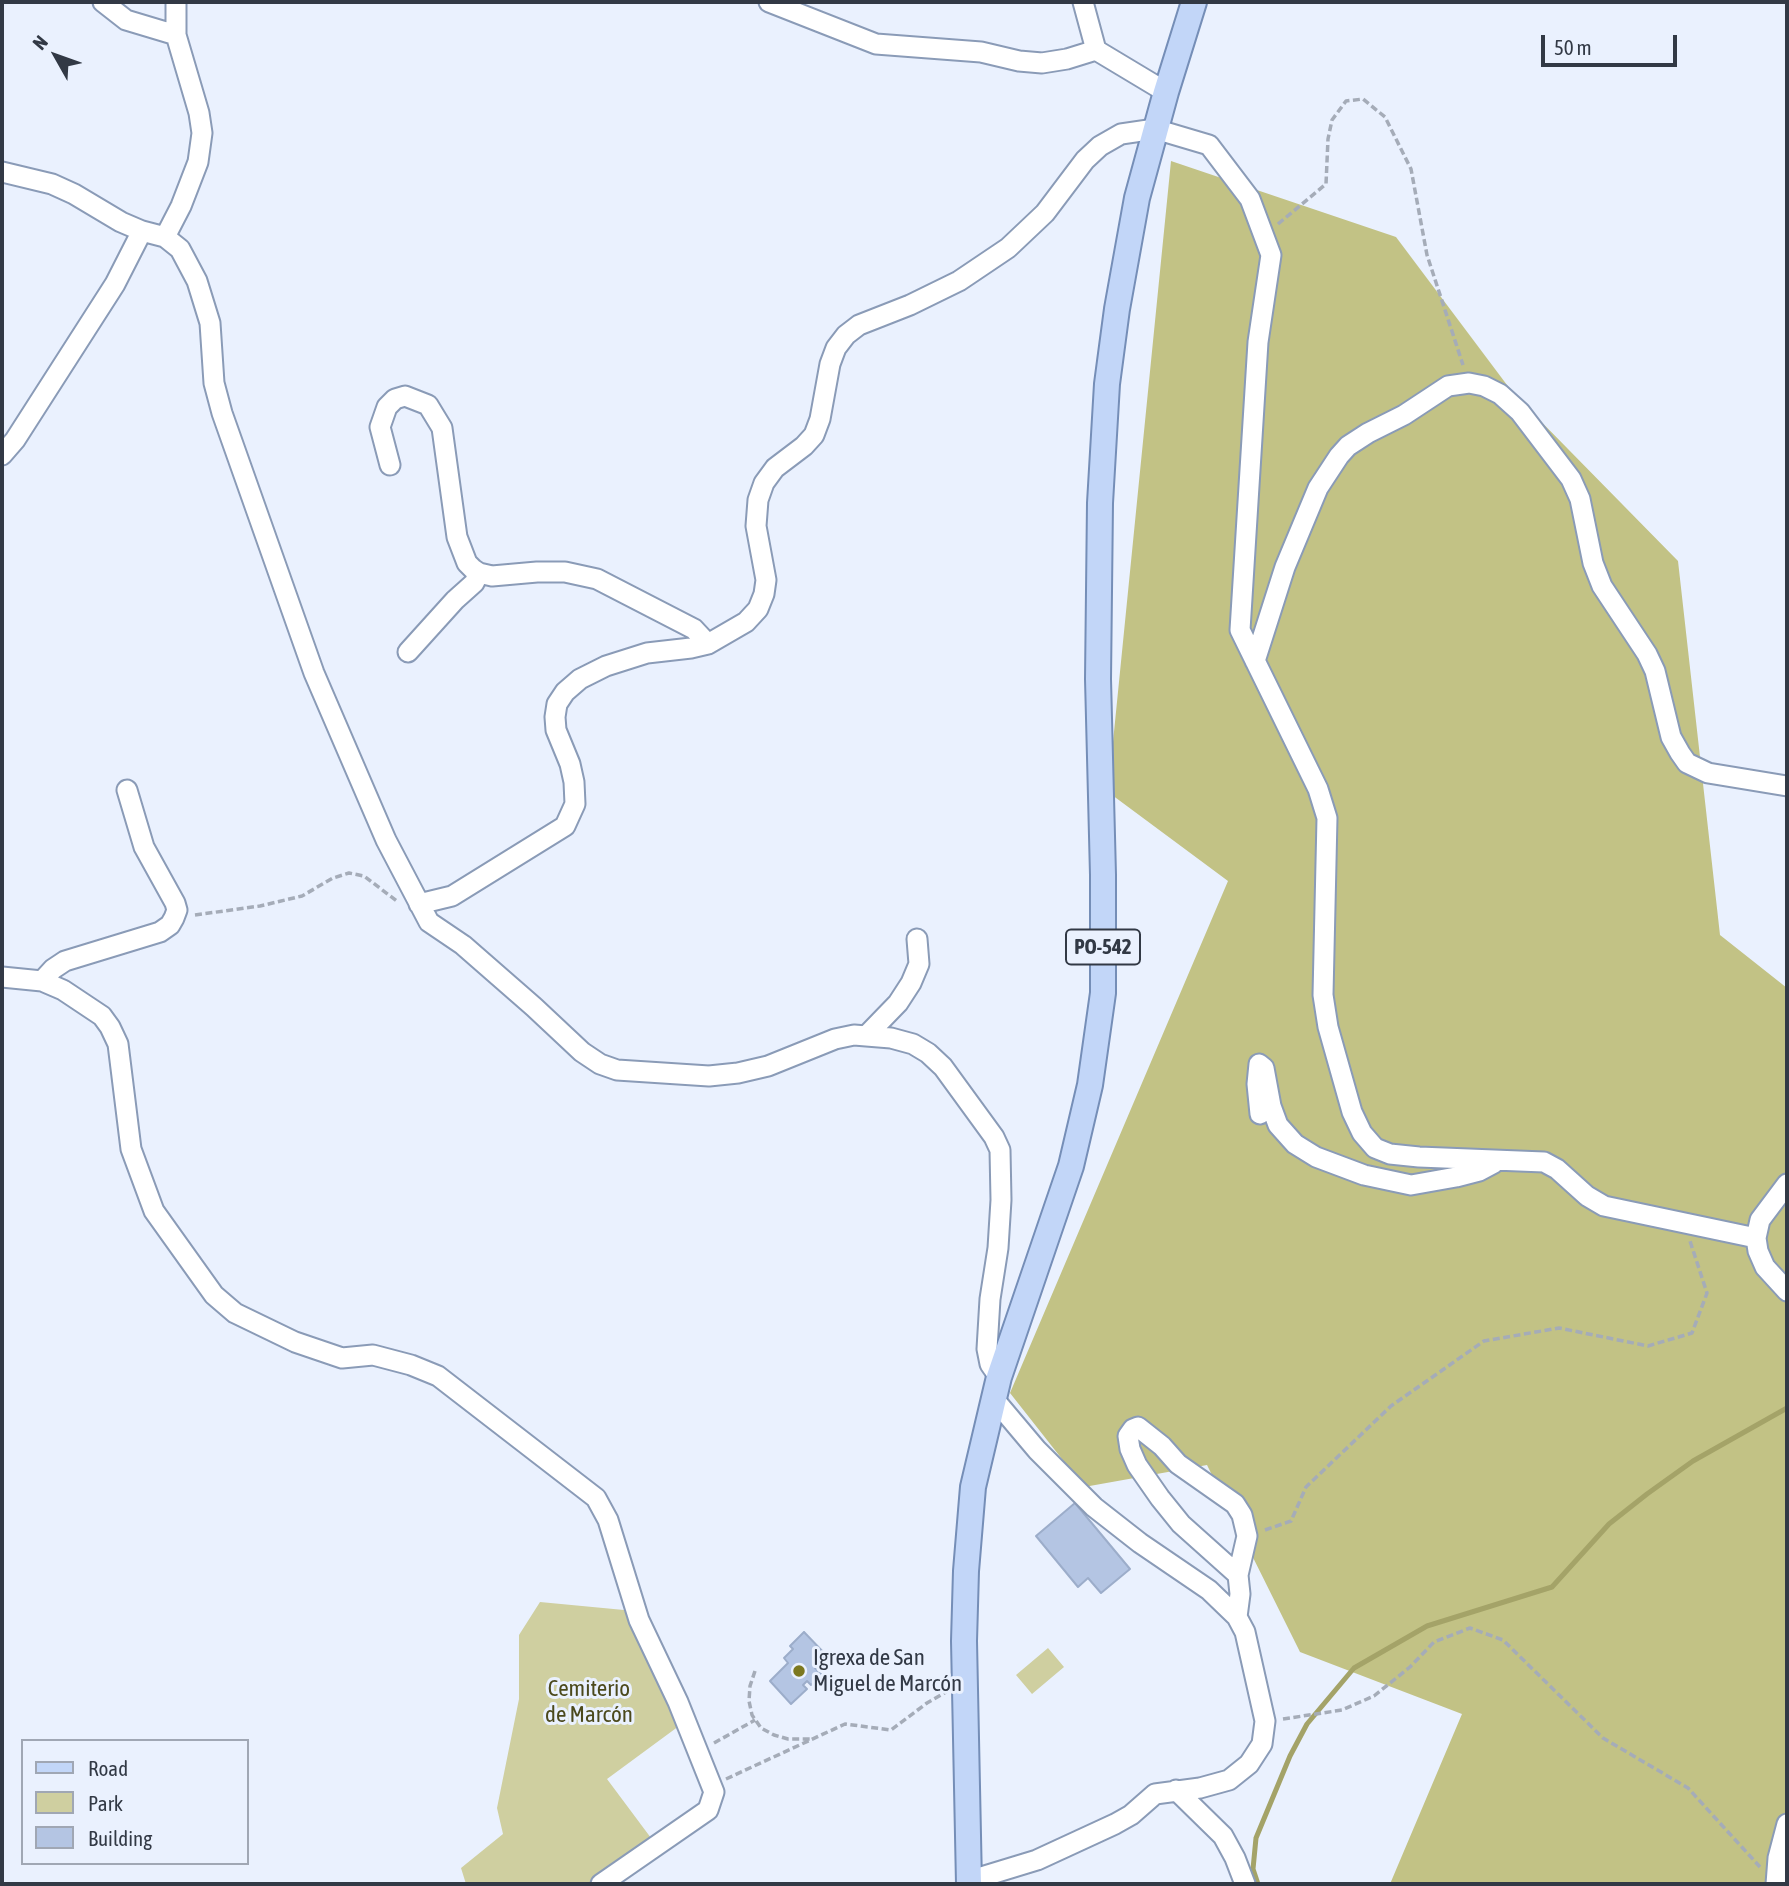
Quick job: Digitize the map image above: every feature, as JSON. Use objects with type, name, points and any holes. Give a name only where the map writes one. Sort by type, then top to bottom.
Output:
[{"type":"main road","name":"PO-542","points":[[968,1882],[964,1641],[965,1572],[973,1487],[996,1388],[1071,1166],[1090,1085],[1103,993],[1098,679],[1100,503],[1107,384],[1137,198],[1194,2]]},
{"type":"street","points":[[103,2],[126,20],[176,35]]},
{"type":"street","points":[[166,237],[198,162],[202,133],[199,113],[176,35],[176,2]]},
{"type":"street","points":[[769,2],[876,44],[981,52],[1019,61],[1042,63],[1096,50]]},
{"type":"street","points":[[1083,2],[1096,50],[1166,92]]},
{"type":"street","points":[[419,904],[452,896],[565,826],[575,803],[570,764],[556,730],[557,704],[565,692],[580,679],[606,666],[647,653],[708,644],[746,622],[758,609],[766,580],[756,526],[758,500],[764,484],[775,468],[814,435],[820,419],[830,364],[836,348],[846,335],[859,325],[959,281],[1008,248],[1045,213],[1085,160],[1100,146],[1121,134],[1155,129],[1209,145],[1250,199],[1271,255],[1258,342],[1240,630],[1318,789],[1327,818],[1323,995],[1352,1112],[1362,1133],[1375,1148],[1390,1154],[1544,1162],[1604,1206],[1756,1238]]},
{"type":"street","points":[[2,172],[52,184],[142,231],[166,237],[180,249],[197,281],[210,323],[214,383],[222,413],[314,673],[386,840],[429,922],[463,946],[582,1052],[617,1070],[709,1076],[738,1073],[768,1066],[835,1038],[867,1035],[914,1044],[928,1053],[943,1067],[994,1137],[1000,1150],[999,1236],[987,1325],[987,1349],[996,1388],[1037,1450],[1094,1507],[1140,1543],[1209,1590],[1237,1617],[1245,1632],[1265,1721],[1262,1744],[1249,1764],[1229,1780],[1200,1788],[1155,1794],[1131,1815],[1115,1824],[1037,1860],[968,1882]]},
{"type":"street","points":[[2,454],[15,440],[115,284],[142,231]]},
{"type":"street","points":[[1255,661],[1295,544],[1318,488],[1339,456],[1348,446],[1368,433],[1404,415],[1448,386],[1469,383],[1484,386],[1500,394],[1520,412],[1571,479],[1580,499],[1593,563],[1602,586],[1647,654],[1655,671],[1671,737],[1687,763],[1708,773],[1787,786]]},
{"type":"street","points":[[390,465],[380,427],[382,416],[395,399],[405,396],[428,405],[442,428],[457,537],[467,564],[479,573],[492,576],[565,572],[597,579],[694,629],[708,644]]},
{"type":"street","points":[[408,652],[474,583],[479,573]]},
{"type":"street","points":[[42,981],[65,961],[160,932],[170,925],[174,918],[177,910],[175,903],[144,848],[127,790]]},
{"type":"street","points":[[867,1035],[898,1003],[911,983],[919,964],[917,939]]},
{"type":"street","points":[[2,977],[42,981],[63,990],[102,1016],[110,1027],[118,1044],[131,1149],[154,1210],[214,1295],[235,1313],[295,1342],[342,1358],[373,1356],[411,1365],[438,1376],[596,1498],[608,1520],[639,1620],[678,1702],[714,1792],[708,1810],[601,1884]]},
{"type":"street","points":[[1260,1114],[1256,1084],[1258,1064],[1264,1068],[1271,1107],[1278,1125],[1295,1144],[1316,1157],[1364,1175],[1411,1185],[1479,1171],[1497,1161]]},
{"type":"street","points":[[1787,1184],[1760,1220],[1756,1238],[1765,1267],[1787,1291]]},
{"type":"street","points":[[1237,1617],[1240,1594],[1238,1575],[1247,1536],[1246,1526],[1235,1504],[1178,1464],[1162,1446],[1138,1427],[1133,1429],[1128,1436],[1130,1449],[1137,1465],[1160,1498],[1181,1524],[1238,1575]]},
{"type":"street","points":[[1176,1790],[1209,1819],[1223,1836],[1245,1884]]},
{"type":"street","points":[[1771,1879],[1787,1824]]},
{"type":"path","points":[[1264,236],[1326,184],[1328,139],[1332,120],[1346,101],[1363,99],[1385,117],[1411,169],[1427,255],[1469,383]]},
{"type":"path","points":[[174,918],[260,906],[302,896],[334,878],[349,873],[364,876],[384,893],[429,922]]},
{"type":"path","points":[[1247,1536],[1291,1521],[1306,1487],[1391,1406],[1484,1341],[1559,1328],[1648,1346],[1692,1333],[1707,1293],[1685,1222]]},
{"type":"path","points":[[1265,1721],[1342,1710],[1374,1696],[1410,1667],[1434,1642],[1470,1628],[1503,1640],[1603,1738],[1688,1788],[1771,1879]]},
{"type":"path","points":[[755,1671],[749,1701],[755,1720],[761,1728],[788,1739],[813,1739]]},
{"type":"path","points":[[712,1786],[845,1724],[891,1730],[951,1689]]},
{"type":"path","points":[[698,1751],[755,1720]]},
{"type":"green space","points":[[1171,161],[1396,237],[1513,393],[1678,561],[1720,935],[1787,988],[1787,1884],[1390,1884],[1462,1714],[1300,1652],[1207,1465],[1084,1487],[1010,1393],[1228,881],[1108,792]]},
{"type":"green space","name":"Cemiterio de Marcón","points":[[540,1602],[624,1610],[679,1726],[607,1779],[651,1838],[592,1884],[466,1884],[461,1868],[503,1834],[497,1808],[519,1699],[519,1635]]},
{"type":"green space","points":[[1048,1648],[1064,1667],[1032,1694],[1016,1675]]},
{"type":"building","points":[[1075,1503],[1130,1569],[1101,1593],[1088,1578],[1078,1587],[1036,1536]]},
{"type":"building","name":"Igrexa de San Miguel de Marcón","points":[[804,1632],[827,1656],[815,1668],[822,1675],[811,1685],[807,1681],[803,1685],[807,1689],[791,1704],[770,1681],[788,1663],[784,1658],[793,1649],[790,1646]]},
{"type":"waterway","points":[[1258,1884],[1253,1869],[1256,1838],[1290,1756],[1307,1724],[1354,1668],[1427,1626],[1552,1587],[1609,1524],[1647,1494],[1693,1461],[1787,1408]]},
{"type":"place","name":"Igrexa de San Miguel de Marcón","points":[[799,1671]]}]
